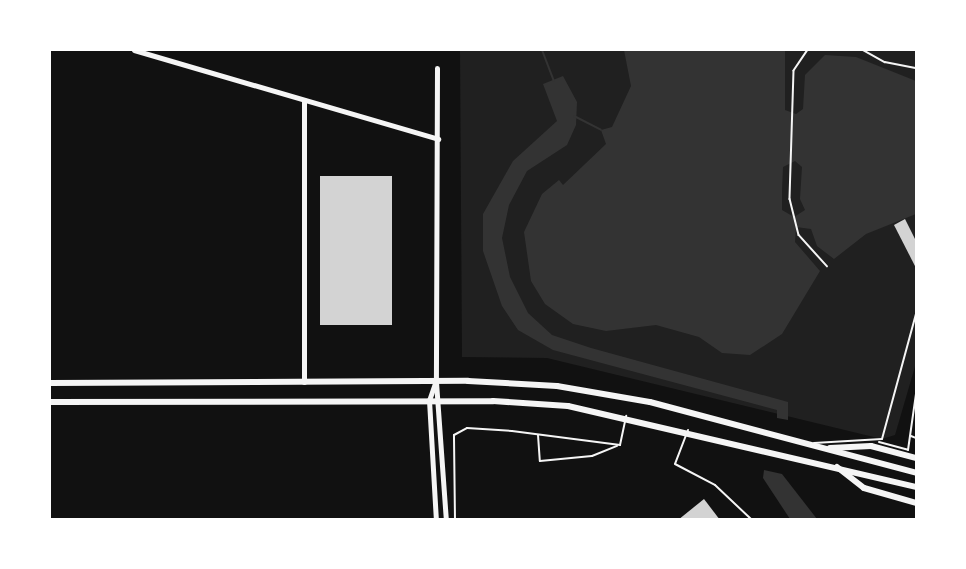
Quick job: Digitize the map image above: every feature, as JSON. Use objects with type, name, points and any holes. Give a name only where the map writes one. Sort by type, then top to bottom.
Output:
[{"type":"main road","points":[[50,383],[436,382],[584,389],[916,473]]},
{"type":"main road","points":[[50,402],[440,400],[539,403],[626,416],[834,464],[916,487]]},
{"type":"main road","points":[[824,449],[871,446],[916,458]]},
{"type":"main road","points":[[834,464],[864,488],[916,503]]},
{"type":"street","points":[[134,50],[438,139]]},
{"type":"street","points":[[437,68],[436,382],[440,400],[446,519]]},
{"type":"street","points":[[304,100],[304,382]]},
{"type":"street","points":[[436,382],[429,400],[436,519]]},
{"type":"lane","points":[[879,442],[916,314]]},
{"type":"lane","points":[[802,443],[861,438],[908,450],[916,394]]},
{"type":"lane","points":[[620,445],[626,416]]},
{"type":"lane","points":[[455,519],[454,435],[467,428],[538,434],[620,445]]},
{"type":"lane","points":[[687,430],[675,464],[714,485],[752,519]]},
{"type":"lane","points":[[538,434],[540,461],[592,456],[620,445]]},
{"type":"lane","points":[[910,436],[916,438]]},
{"type":"path","points":[[808,50],[794,72],[790,106],[790,199],[799,235],[827,266]]},
{"type":"path","points":[[863,50],[885,62],[916,68]]},
{"type":"shaded area","points":[[460,50],[916,50],[916,363],[895,435],[882,439],[547,358],[462,357]]},
{"type":"shaded area","points":[[624,50],[785,50],[785,110],[796,114],[803,109],[805,75],[825,55],[856,57],[916,81],[916,214],[866,234],[834,259],[817,246],[811,229],[796,227],[795,242],[820,271],[782,334],[750,355],[722,353],[699,337],[656,325],[606,331],[573,324],[545,304],[531,281],[524,232],[542,194],[559,180],[563,185],[606,144],[601,130],[612,127],[631,86]],"holes":[[[795,161],[802,167],[800,199],[805,210],[794,217],[782,210],[783,167]]]},
{"type":"shaded area","points":[[563,76],[577,102],[576,125],[567,145],[527,171],[509,205],[502,238],[510,277],[528,313],[552,335],[591,348],[788,402],[788,420],[777,418],[777,410],[553,350],[518,330],[502,306],[483,251],[483,214],[513,161],[557,121],[543,84]]},
{"type":"shaded area","points":[[764,470],[782,474],[817,519],[790,519],[763,478]]},
{"type":"building","points":[[320,176],[392,176],[392,325],[320,325]]},
{"type":"building","points":[[905,219],[916,241],[916,268],[894,225]]},
{"type":"building","points":[[704,499],[720,520],[678,520]]},
{"type":"waterway","points":[[542,50],[554,81]]},
{"type":"waterway","points":[[574,116],[601,130]]}]
